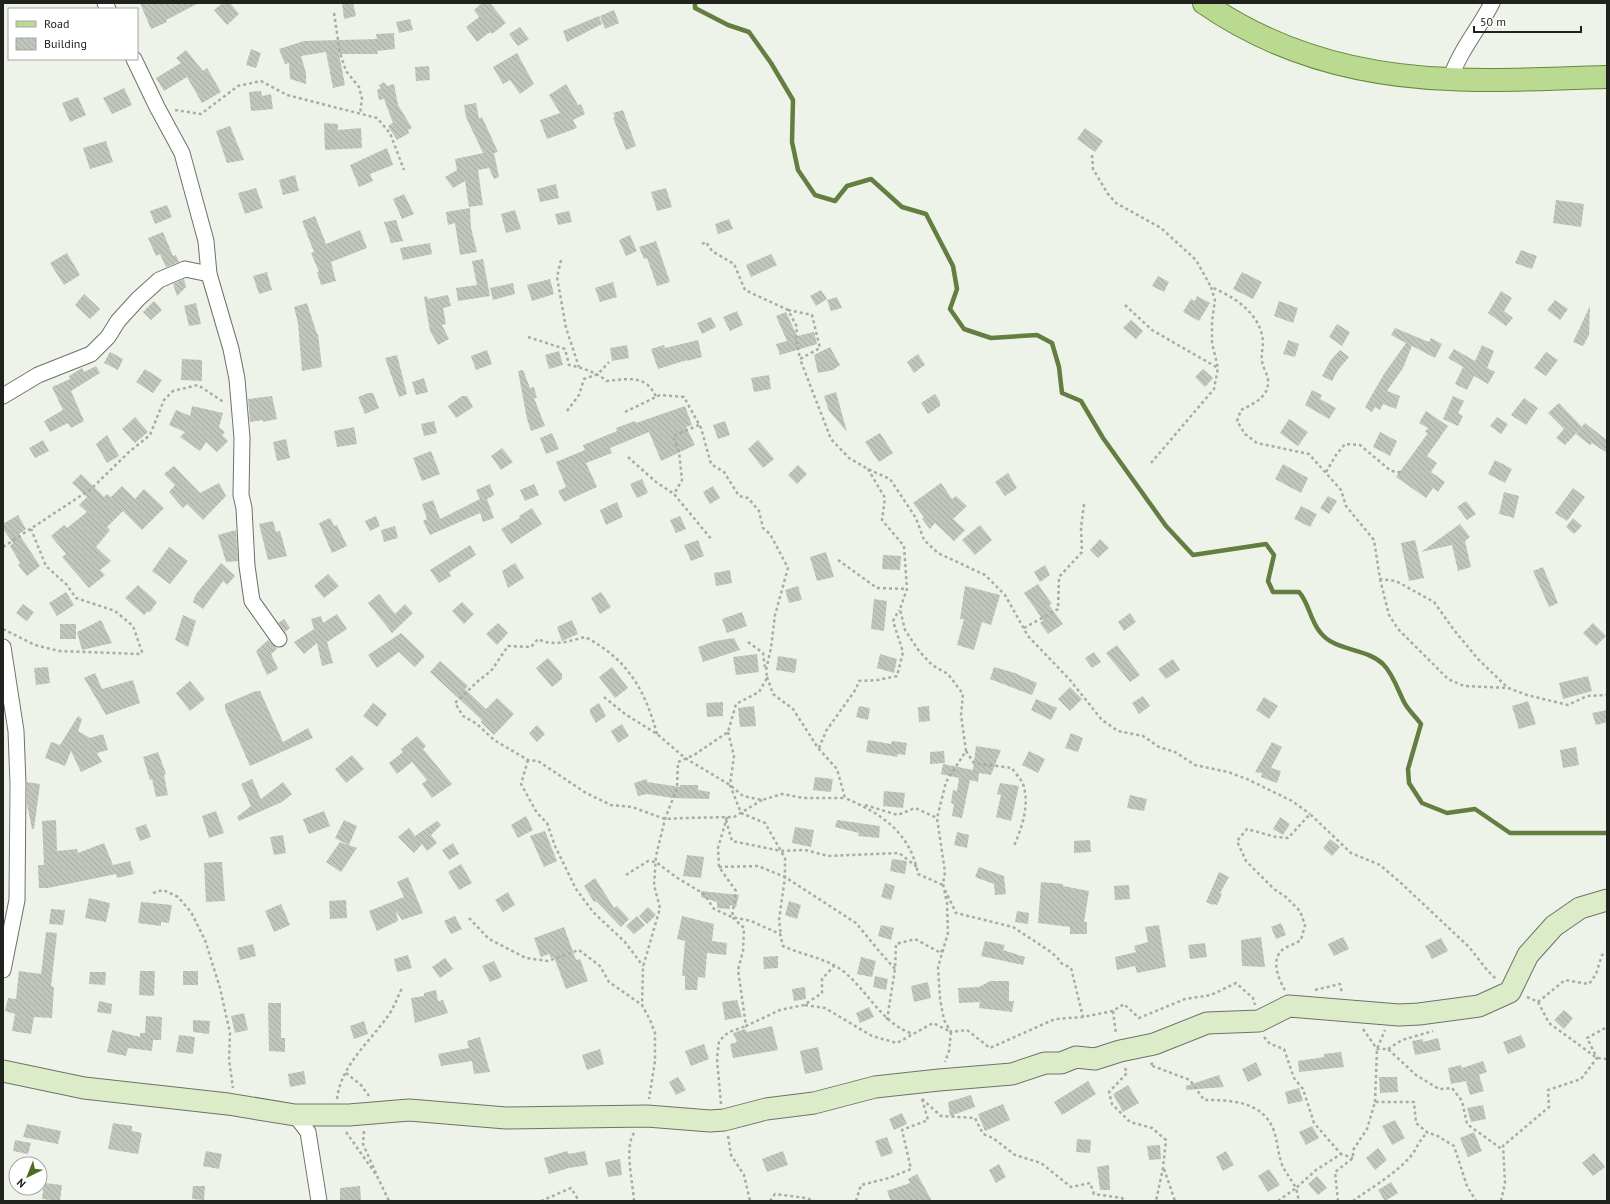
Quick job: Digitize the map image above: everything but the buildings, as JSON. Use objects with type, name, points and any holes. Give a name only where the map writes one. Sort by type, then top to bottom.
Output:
[{"type":"main road","points":[[1204,3],[1245,29],[1286,48],[1324,61],[1402,75],[1450,80],[1607,77]]},
{"type":"street","points":[[1450,80],[1454,65],[1492,3]]},
{"type":"street","points":[[134,60],[157,107],[182,153],[206,241],[209,274],[231,349],[237,379],[242,438],[241,495],[244,508],[246,566],[252,600],[279,639]]},
{"type":"street","points":[[3,396],[38,375],[91,354],[108,337],[118,321],[138,299],[159,280],[185,269],[209,274]]},
{"type":"street","points":[[3,647],[16,731],[18,791],[17,900],[3,970]]},
{"type":"street","points":[[3,1071],[84,1088],[228,1104],[294,1115],[335,1116],[409,1110],[506,1118],[648,1116],[710,1121],[724,1120],[766,1109],[814,1103],[875,1088],[920,1091],[939,1080],[1012,1074],[1045,1063],[1061,1063],[1076,1057],[1095,1059],[1120,1051],[1154,1044],[1207,1023],[1260,1021],[1289,1006],[1399,1015],[1479,1006],[1510,992],[1528,955],[1554,926],[1580,908],[1607,900]]},
{"type":"street","points":[[294,1115],[308,1132],[319,1201]]},
{"type":"path","points":[[334,13],[340,53],[346,71],[359,88],[362,99],[360,114]]},
{"type":"path","points":[[157,107],[201,114],[238,86],[261,81],[288,95],[377,118],[390,133],[404,170]]},
{"type":"path","points":[[1092,156],[1094,168],[1108,194],[1116,202],[1161,228],[1196,260],[1211,287],[1215,300],[1212,321],[1212,343],[1218,368],[1214,389],[1150,463]]},
{"type":"path","points":[[702,244],[706,242],[712,251],[734,264],[745,290],[788,310],[812,315],[820,348],[800,359]]},
{"type":"path","points":[[561,260],[557,277],[566,328],[579,368]]},
{"type":"path","points":[[1211,287],[1244,305],[1257,324],[1263,341],[1262,361],[1268,380],[1267,391],[1260,400],[1241,410],[1238,421],[1245,434],[1257,442],[1310,454],[1341,490],[1346,506],[1374,540],[1380,579],[1389,614],[1398,629],[1448,679],[1464,686],[1508,688],[1527,695],[1568,705],[1587,696],[1607,695]]},
{"type":"path","points":[[1125,305],[1152,330],[1218,368]]},
{"type":"path","points":[[788,310],[797,327],[796,338],[800,359],[831,439],[849,458],[868,470],[890,480],[916,518],[924,540],[938,553],[985,575],[1005,595],[1028,636],[1070,680],[1102,720],[1118,731],[1143,736],[1159,747],[1175,752],[1195,765],[1228,772],[1247,779],[1292,801],[1310,814],[1351,853],[1380,865],[1401,883],[1469,947],[1487,970],[1510,992],[1525,996],[1538,1002],[1549,1023],[1597,1058],[1607,1059]]},
{"type":"path","points":[[528,338],[565,349],[569,366],[598,374],[607,381],[630,378],[643,381],[652,386],[656,397]]},
{"type":"path","points":[[567,411],[579,395],[584,379],[598,374],[609,362]]},
{"type":"path","points":[[3,547],[91,489],[129,452],[150,435],[164,400],[173,391],[198,386],[240,411]]},
{"type":"path","points":[[625,412],[660,394],[684,397],[699,425],[711,464],[724,472],[739,496],[748,498],[759,511],[763,528],[770,534],[788,568],[776,615],[766,670],[767,678],[759,692],[736,704],[728,732],[734,756],[730,786],[741,813],[765,823],[785,858],[785,877],[778,920],[783,946]]},
{"type":"path","points":[[674,494],[682,480],[679,452],[673,436],[699,425]]},
{"type":"path","points":[[1326,472],[1336,455],[1345,444],[1360,445],[1391,471],[1403,473]]},
{"type":"path","points":[[628,457],[656,482],[674,494],[712,540]]},
{"type":"path","points":[[818,748],[826,731],[856,689],[859,681],[878,680],[897,676],[903,652],[893,621],[900,609],[908,589],[904,546],[882,520],[885,498],[868,470]]},
{"type":"path","points":[[1024,628],[1058,609],[1059,577],[1082,552],[1081,528],[1084,504]]},
{"type":"path","points":[[3,629],[35,645],[59,652],[140,654],[142,652],[133,626],[114,611],[76,598],[67,585],[46,566],[32,529]]},
{"type":"path","points":[[838,560],[877,588],[908,589]]},
{"type":"path","points":[[1380,579],[1396,581],[1434,602],[1454,630],[1478,659],[1508,688]]},
{"type":"path","points":[[900,609],[905,630],[919,651],[932,665],[948,674],[963,694],[961,715],[966,751],[974,763],[1012,768],[1023,784],[1026,808],[1022,827],[1014,846]]},
{"type":"path","points":[[657,734],[644,695],[633,675],[600,645],[585,637],[563,643],[545,642],[538,639],[531,647],[508,646],[491,671],[455,703],[463,716],[477,724],[494,740],[528,760],[538,761],[586,794],[611,805],[632,807],[665,818],[726,818],[741,813],[762,800],[782,794],[804,798],[845,798],[898,815],[915,808],[938,818]]},
{"type":"path","points":[[748,642],[763,653],[767,678],[774,694],[793,709],[818,748],[837,769],[845,798]]},
{"type":"path","points":[[604,697],[625,714],[657,734],[685,758],[730,786],[743,796],[762,800]]},
{"type":"path","points":[[642,1005],[644,990],[643,967],[660,908],[654,885],[656,862],[665,818],[677,788],[678,762],[694,755],[728,732]]},
{"type":"path","points":[[939,1080],[950,1051],[951,1032],[944,1020],[940,998],[938,967],[948,933],[947,903],[943,884],[945,872],[938,818],[946,782],[966,751]]},
{"type":"path","points":[[528,760],[521,784],[537,813],[547,823],[555,846],[576,889],[593,912],[625,942],[643,967]]},
{"type":"path","points":[[845,798],[872,810],[903,836],[917,867],[918,874],[943,884],[956,913],[1013,927],[1048,950],[1057,957],[1061,963],[1071,968],[1083,1017]]},
{"type":"path","points":[[1291,991],[1285,991],[1277,976],[1277,959],[1281,951],[1300,940],[1305,925],[1300,911],[1286,897],[1274,889],[1246,861],[1237,841],[1247,830],[1276,837],[1288,838],[1310,814]]},
{"type":"path","points":[[726,818],[732,841],[781,851],[805,850],[828,856],[899,853],[917,867]]},
{"type":"path","points":[[726,818],[718,848],[719,867],[736,890],[732,916]]},
{"type":"path","points":[[626,875],[648,861],[656,862],[676,877],[704,894],[714,909],[751,921],[780,934],[783,946]]},
{"type":"path","points":[[719,867],[758,866],[785,877],[856,923],[878,951],[895,969]]},
{"type":"path","points":[[152,893],[163,890],[178,897],[192,912],[205,940],[220,988],[230,1033],[229,1060],[233,1089],[241,1090]]},
{"type":"path","points":[[732,916],[744,928],[742,951],[738,970],[746,1026],[780,1010],[804,1005],[825,1008],[872,1036],[883,1040],[897,1043],[933,1023],[951,1032],[967,1030],[990,1048],[1055,1019],[1083,1017],[1113,1011],[1124,1004],[1140,1018],[1185,999],[1211,995],[1236,983],[1253,998],[1263,1037],[1270,1044],[1284,1049],[1294,1078],[1303,1089],[1314,1123],[1341,1154],[1353,1158]]},
{"type":"path","points":[[468,918],[489,939],[526,958],[548,961],[579,950],[600,966],[609,982],[642,1005],[655,1033],[655,1061],[648,1116],[643,1119],[631,1137],[630,1153],[634,1201]]},
{"type":"path","points":[[887,1020],[895,969],[896,944],[914,939],[941,953],[948,933]]},
{"type":"path","points":[[783,946],[801,954],[826,961],[834,966],[861,988],[887,1020],[903,1031],[913,1034]]},
{"type":"path","points":[[1538,1002],[1565,980],[1590,984],[1596,974],[1602,955],[1607,952]]},
{"type":"path","points":[[804,1005],[822,993],[822,979],[834,966]]},
{"type":"path","points":[[1310,991],[1340,984],[1347,1011],[1377,1049]]},
{"type":"path","points":[[389,1201],[376,1176],[335,1116],[338,1093],[346,1074],[364,1044],[390,1013],[402,988]]},
{"type":"path","points":[[1113,1011],[1120,1051],[1127,1073],[1109,1092],[1112,1104],[1130,1122],[1152,1128],[1166,1140],[1163,1168],[1156,1201]]},
{"type":"path","points":[[1353,1158],[1353,1150],[1367,1129],[1375,1102],[1377,1049],[1388,1025],[1399,1015]]},
{"type":"path","points":[[1597,1058],[1587,1038],[1607,1027]]},
{"type":"path","points":[[1154,1044],[1162,1056],[1150,1065],[1190,1080],[1204,1100],[1229,1100],[1246,1103],[1267,1118],[1274,1130],[1283,1167],[1296,1188],[1299,1201]]},
{"type":"path","points":[[1377,1049],[1388,1049],[1416,1075],[1439,1089],[1452,1088],[1462,1101],[1467,1124],[1503,1150]]},
{"type":"path","points":[[1501,1201],[1505,1183],[1503,1146],[1549,1107],[1548,1090],[1581,1079],[1597,1058]]},
{"type":"path","points":[[856,1201],[861,1185],[889,1178],[911,1169],[902,1130],[928,1120],[920,1091]]},
{"type":"path","points":[[920,1091],[941,1116],[975,1118],[982,1134],[993,1138],[1015,1155],[1041,1163],[1071,1187],[1090,1183],[1094,1194],[1122,1198],[1124,1201]]},
{"type":"path","points":[[1375,1102],[1414,1102],[1416,1123],[1428,1133],[1436,1134],[1454,1146],[1467,1186],[1476,1201]]},
{"type":"path","points":[[1353,1201],[1395,1171],[1411,1157],[1423,1136],[1428,1133]]},
{"type":"path","points":[[1278,1201],[1296,1188],[1316,1170],[1341,1154]]},
{"type":"path","points":[[1338,1201],[1335,1172],[1353,1158]]},
{"type":"path","points":[[1163,1168],[1175,1201]]},
{"type":"path","points":[[540,1201],[570,1188],[579,1201]]},
{"type":"path","points":[[770,1201],[775,1194],[806,1198],[814,1201]]},
{"type":"waterway","points":[[695,3],[695,8],[728,25],[749,32],[771,63],[793,100],[792,142],[798,170],[815,195],[835,201],[847,186],[871,179],[902,207],[926,214],[953,266],[957,289],[950,309],[964,329],[991,338],[1037,335],[1052,343],[1059,367],[1062,393],[1081,401],[1103,438],[1166,526],[1193,555],[1266,544],[1274,555],[1268,581],[1273,592],[1299,592],[1305,601],[1314,622],[1326,638],[1334,643],[1368,655],[1376,659],[1387,668],[1406,705],[1421,724],[1408,769],[1409,783],[1422,803],[1447,813],[1475,809],[1510,833],[1607,833]]}]
